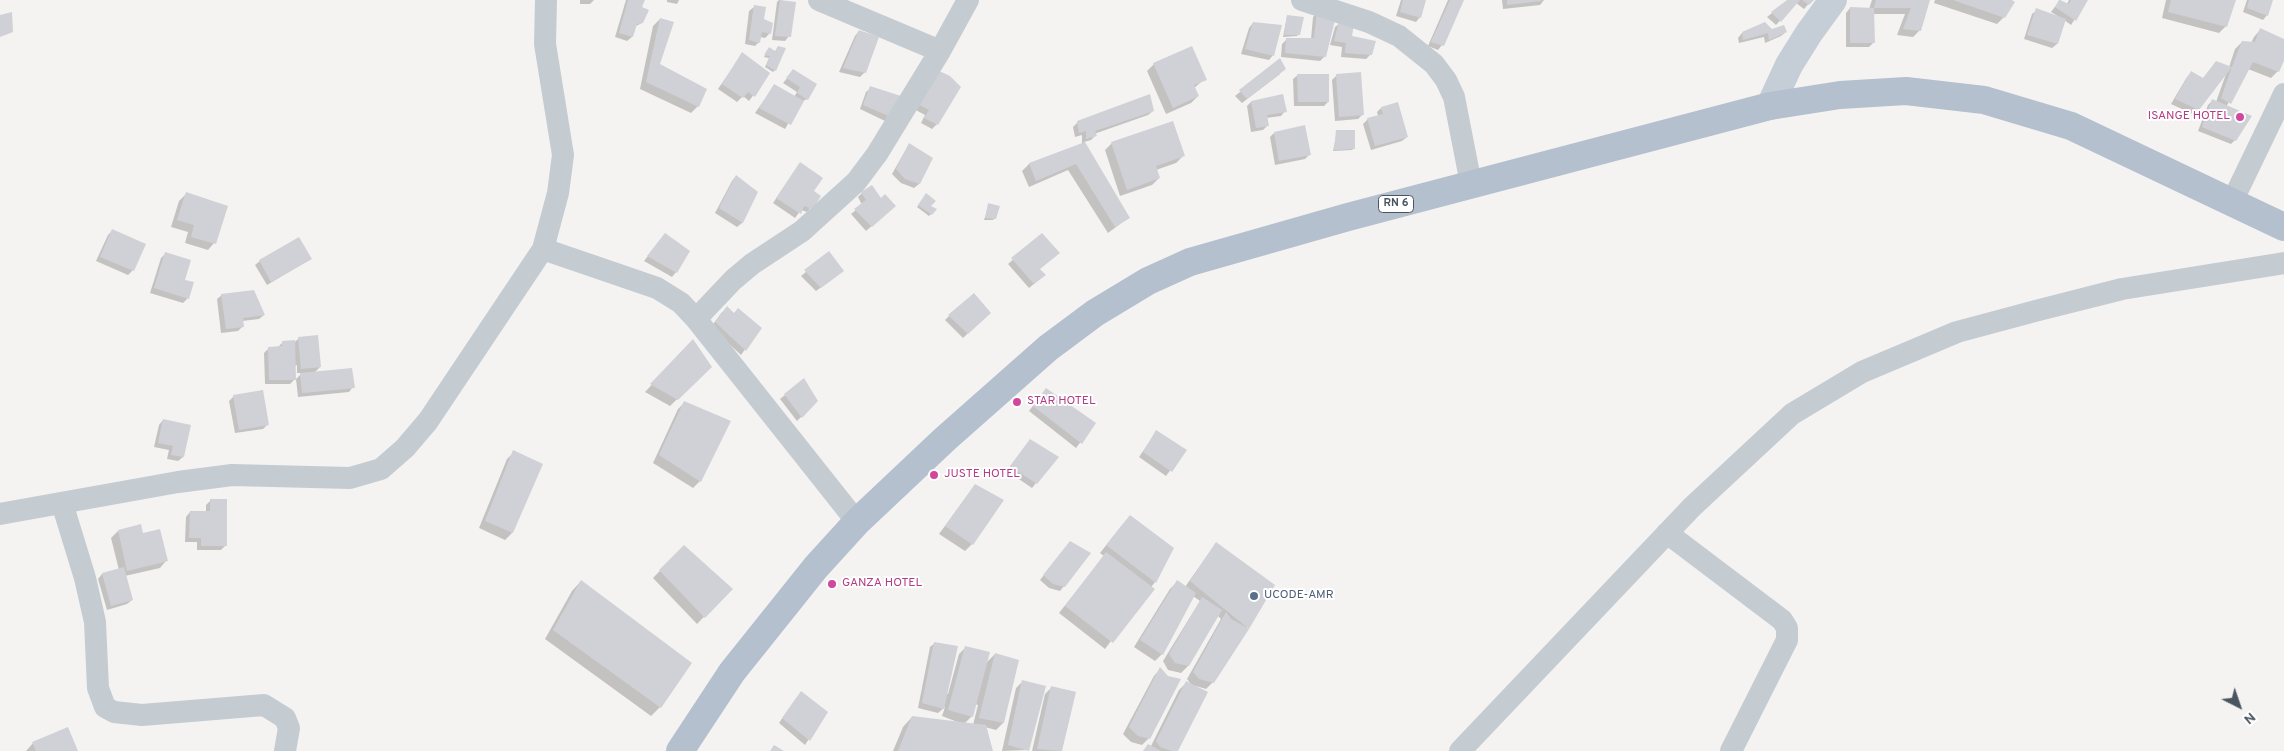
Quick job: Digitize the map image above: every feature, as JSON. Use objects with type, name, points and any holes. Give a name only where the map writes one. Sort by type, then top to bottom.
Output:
[{"type":"main road","name":"RN 6","points":[[680,751],[732,672],[816,567],[857,522],[945,439],[1048,348],[1095,313],[1148,281],[1190,262],[1471,184],[1770,106],[1840,95],[1906,92],[1984,100],[2071,126],[2284,227]]},
{"type":"street","points":[[0,514],[178,482],[232,475],[350,478],[380,469],[405,448],[428,421],[543,249],[558,193],[563,155],[545,44],[546,0]]},
{"type":"street","points":[[819,0],[940,51]]},
{"type":"street","points":[[696,319],[733,280],[752,264],[802,231],[856,182],[877,154],[940,51],[968,0]]},
{"type":"street","points":[[1302,0],[1369,22],[1399,36],[1434,64],[1446,80],[1454,97],[1471,184]]},
{"type":"street","points":[[1770,106],[1789,65],[1833,0]]},
{"type":"street","points":[[2232,202],[2284,94]]},
{"type":"street","points":[[543,249],[656,288],[680,303],[696,319],[857,522]]},
{"type":"street","points":[[1460,751],[1692,507],[1792,414],[1862,372],[1957,332],[2122,288],[2284,263]]},
{"type":"street","points":[[62,503],[85,578],[95,622],[98,688],[105,707],[114,712],[142,715],[264,705],[285,718],[289,728],[286,751]]},
{"type":"street","points":[[1667,533],[1782,620],[1787,628],[1787,640],[1731,751]]},
{"type":"building","points":[[628,0],[645,0],[642,7],[649,10],[643,23],[637,24],[633,37],[619,33]]},
{"type":"building","points":[[780,0],[796,2],[791,37],[775,36]]},
{"type":"building","points":[[1403,0],[1426,0],[1421,18],[1400,12]]},
{"type":"building","points":[[1450,0],[1464,0],[1444,46],[1431,42]]},
{"type":"building","points":[[1507,0],[1541,0],[1541,1],[1507,5]]},
{"type":"building","points":[[1787,0],[1800,0],[1781,22],[1771,12]]},
{"type":"building","points":[[1802,0],[1814,0],[1809,5]]},
{"type":"building","points":[[1876,0],[1930,0],[1921,31],[1903,29],[1911,8],[1874,8]]},
{"type":"building","points":[[1953,0],[2012,0],[2015,2],[2005,18]]},
{"type":"building","points":[[2059,0],[2069,4],[2071,0],[2088,0],[2076,21],[2055,7]]},
{"type":"building","points":[[2171,0],[2236,0],[2227,27],[2168,12]]},
{"type":"building","points":[[2249,0],[2273,0],[2268,16],[2247,8]]},
{"type":"building","points":[[754,5],[766,7],[764,19],[773,23],[771,34],[762,32],[760,43],[749,40]]},
{"type":"building","points":[[1850,7],[1874,8],[1875,43],[1850,43]]},
{"type":"building","points":[[2036,8],[2066,19],[2058,44],[2027,35]]},
{"type":"building","points":[[12,12],[13,32],[0,37],[0,15]]},
{"type":"building","points":[[1317,12],[1336,16],[1326,57],[1285,53],[1286,38],[1314,38]]},
{"type":"building","points":[[1287,15],[1304,17],[1300,35],[1284,35]]},
{"type":"building","points":[[660,18],[674,22],[660,64],[707,89],[699,107],[646,82]]},
{"type":"building","points":[[1339,21],[1354,24],[1352,36],[1376,41],[1372,55],[1345,53],[1346,43],[1334,41]]},
{"type":"building","points":[[1253,22],[1282,25],[1274,56],[1245,49]]},
{"type":"building","points":[[1765,22],[1772,29],[1784,25],[1787,32],[1769,40],[1768,33],[1743,40],[1742,32]]},
{"type":"building","points":[[2260,28],[2284,39],[2284,61],[2279,72],[2253,62],[2231,104],[2221,98],[2242,41],[2255,42]]},
{"type":"building","points":[[859,30],[879,37],[866,73],[843,68]]},
{"type":"building","points":[[778,46],[786,48],[776,71],[766,65],[770,56],[764,55],[769,47],[775,51]]},
{"type":"building","points":[[1192,46],[1207,80],[1194,85],[1199,96],[1173,108],[1153,63]]},
{"type":"building","points":[[742,52],[770,73],[755,97],[748,92],[743,98],[722,84]]},
{"type":"building","points":[[1280,58],[1286,69],[1247,99],[1239,90]]},
{"type":"building","points":[[2216,61],[2232,67],[2199,110],[2175,99],[2191,71],[2203,78]]},
{"type":"building","points":[[793,69],[817,84],[808,100],[797,93],[800,87],[786,78]]},
{"type":"building","points":[[937,70],[950,76],[961,87],[938,125],[924,118],[929,110],[916,103]]},
{"type":"building","points":[[1361,72],[1364,115],[1339,117],[1336,74]]},
{"type":"building","points":[[1297,74],[1329,74],[1329,102],[1298,102]]},
{"type":"building","points":[[774,84],[804,101],[791,125],[759,108]]},
{"type":"building","points":[[870,86],[901,96],[891,117],[863,105]]},
{"type":"building","points":[[1150,94],[1154,111],[1095,131],[1097,136],[1086,139],[1086,131],[1079,133],[1077,121]]},
{"type":"building","points":[[1283,94],[1287,112],[1267,115],[1269,126],[1256,128],[1251,101]]},
{"type":"building","points":[[2212,99],[2252,116],[2236,141],[2202,127]]},
{"type":"building","points":[[1398,102],[1408,137],[1375,146],[1367,118],[1383,114],[1381,107]]},
{"type":"building","points":[[1173,121],[1185,156],[1156,166],[1160,178],[1127,190],[1111,142]]},
{"type":"building","points":[[1305,125],[1311,155],[1279,161],[1274,132]]},
{"type":"building","points":[[1336,130],[1355,130],[1355,149],[1334,150]]},
{"type":"building","points":[[1085,142],[1130,218],[1115,227],[1076,164],[1036,181],[1029,163]]},
{"type":"building","points":[[909,143],[933,158],[920,184],[905,179],[896,169]]},
{"type":"building","points":[[800,162],[823,178],[814,191],[821,196],[813,209],[804,206],[801,214],[776,198]]},
{"type":"building","points":[[736,175],[758,192],[743,223],[719,208]]},
{"type":"building","points":[[872,185],[881,198],[885,194],[896,206],[872,227],[854,209],[866,200],[861,192]]},
{"type":"building","points":[[186,192],[228,206],[216,244],[191,237],[194,225],[177,220]]},
{"type":"building","points":[[926,193],[936,201],[931,206],[937,209],[932,215],[918,205]]},
{"type":"building","points":[[988,203],[1000,206],[996,219],[985,218]]},
{"type":"building","points":[[112,229],[146,244],[134,271],[100,257]]},
{"type":"building","points":[[665,233],[690,251],[677,273],[647,256]]},
{"type":"building","points":[[1042,233],[1060,253],[1040,269],[1046,275],[1034,284],[1011,258]]},
{"type":"building","points":[[299,237],[312,259],[271,282],[259,260]]},
{"type":"building","points":[[829,251],[844,271],[821,288],[804,270]]},
{"type":"building","points":[[165,252],[191,260],[185,280],[194,282],[189,299],[154,288]]},
{"type":"building","points":[[254,290],[265,315],[243,318],[244,327],[226,329],[221,294]]},
{"type":"building","points":[[974,293],[991,313],[968,334],[948,315]]},
{"type":"building","points":[[727,306],[734,313],[738,308],[762,328],[746,351],[715,322]]},
{"type":"building","points":[[318,335],[321,367],[301,369],[298,337]]},
{"type":"building","points":[[693,339],[712,367],[678,400],[650,384]]},
{"type":"building","points":[[295,340],[296,380],[269,380],[268,347],[282,346],[282,341]]},
{"type":"building","points":[[352,368],[355,388],[302,393],[300,373]]},
{"type":"building","points":[[804,378],[818,401],[802,418],[784,394]]},
{"type":"building","points":[[1046,388],[1096,423],[1082,444],[1033,406]]},
{"type":"building","points":[[263,390],[269,425],[239,430],[233,395]]},
{"type":"building","points":[[684,401],[731,421],[701,482],[659,455]]},
{"type":"building","points":[[163,419],[191,425],[184,457],[171,455],[173,446],[158,443]]},
{"type":"building","points":[[1156,430],[1187,450],[1172,472],[1143,452]]},
{"type":"building","points":[[1030,439],[1059,457],[1037,484],[1010,466]]},
{"type":"building","points":[[513,450],[543,464],[513,533],[485,521]]},
{"type":"building","points":[[975,484],[1004,500],[973,545],[945,526]]},
{"type":"building","points":[[210,499],[227,499],[227,546],[201,546],[201,538],[189,538],[190,511],[210,511]]},
{"type":"building","points":[[1130,515],[1174,548],[1156,583],[1106,545]]},
{"type":"building","points":[[141,524],[143,533],[160,529],[168,561],[127,571],[118,530]]},
{"type":"building","points":[[1070,541],[1091,553],[1065,587],[1053,584],[1043,575]]},
{"type":"building","points":[[1216,542],[1275,585],[1249,629],[1190,581]]},
{"type":"building","points":[[684,545],[733,589],[705,618],[659,570]]},
{"type":"building","points":[[1106,552],[1155,589],[1113,643],[1065,606]]},
{"type":"building","points":[[124,567],[133,600],[111,606],[102,573]]},
{"type":"building","points":[[581,580],[692,663],[661,708],[553,630]]},
{"type":"building","points":[[1177,580],[1196,593],[1163,655],[1140,640]]},
{"type":"building","points":[[1202,597],[1222,610],[1189,666],[1175,663],[1169,654]]},
{"type":"building","points":[[1226,612],[1231,619],[1249,629],[1214,683],[1199,679],[1193,672]]},
{"type":"building","points":[[934,642],[958,646],[944,709],[922,703]]},
{"type":"building","points":[[965,646],[990,652],[973,717],[948,710]]},
{"type":"building","points":[[995,653],[1019,660],[1004,723],[979,718]]},
{"type":"building","points":[[1160,667],[1168,676],[1181,679],[1150,739],[1138,736],[1129,727]]},
{"type":"building","points":[[1022,680],[1046,686],[1029,751],[1008,745]]},
{"type":"building","points":[[1186,681],[1208,692],[1178,751],[1172,751],[1160,747],[1156,741]]},
{"type":"building","points":[[1051,686],[1076,692],[1062,751],[1037,749]]},
{"type":"building","points":[[801,691],[828,712],[810,741],[782,718]]},
{"type":"building","points":[[912,716],[986,725],[993,751],[898,751]]},
{"type":"building","points":[[68,727],[78,751],[36,751],[32,742]]},
{"type":"building","points":[[1148,744],[1161,751],[1143,751]]},
{"type":"building","points":[[774,745],[784,751],[770,751]]},
{"type":"place","name":"ISANGE HOTEL","points":[[2240,117]]},
{"type":"place","name":"STAR HOTEL","points":[[1017,402]]},
{"type":"place","name":"JUSTE HOTEL","points":[[934,475]]},
{"type":"place","name":"GANZA HOTEL","points":[[832,584]]},
{"type":"place","name":"UCODE-AMR","points":[[1254,596]]}]
